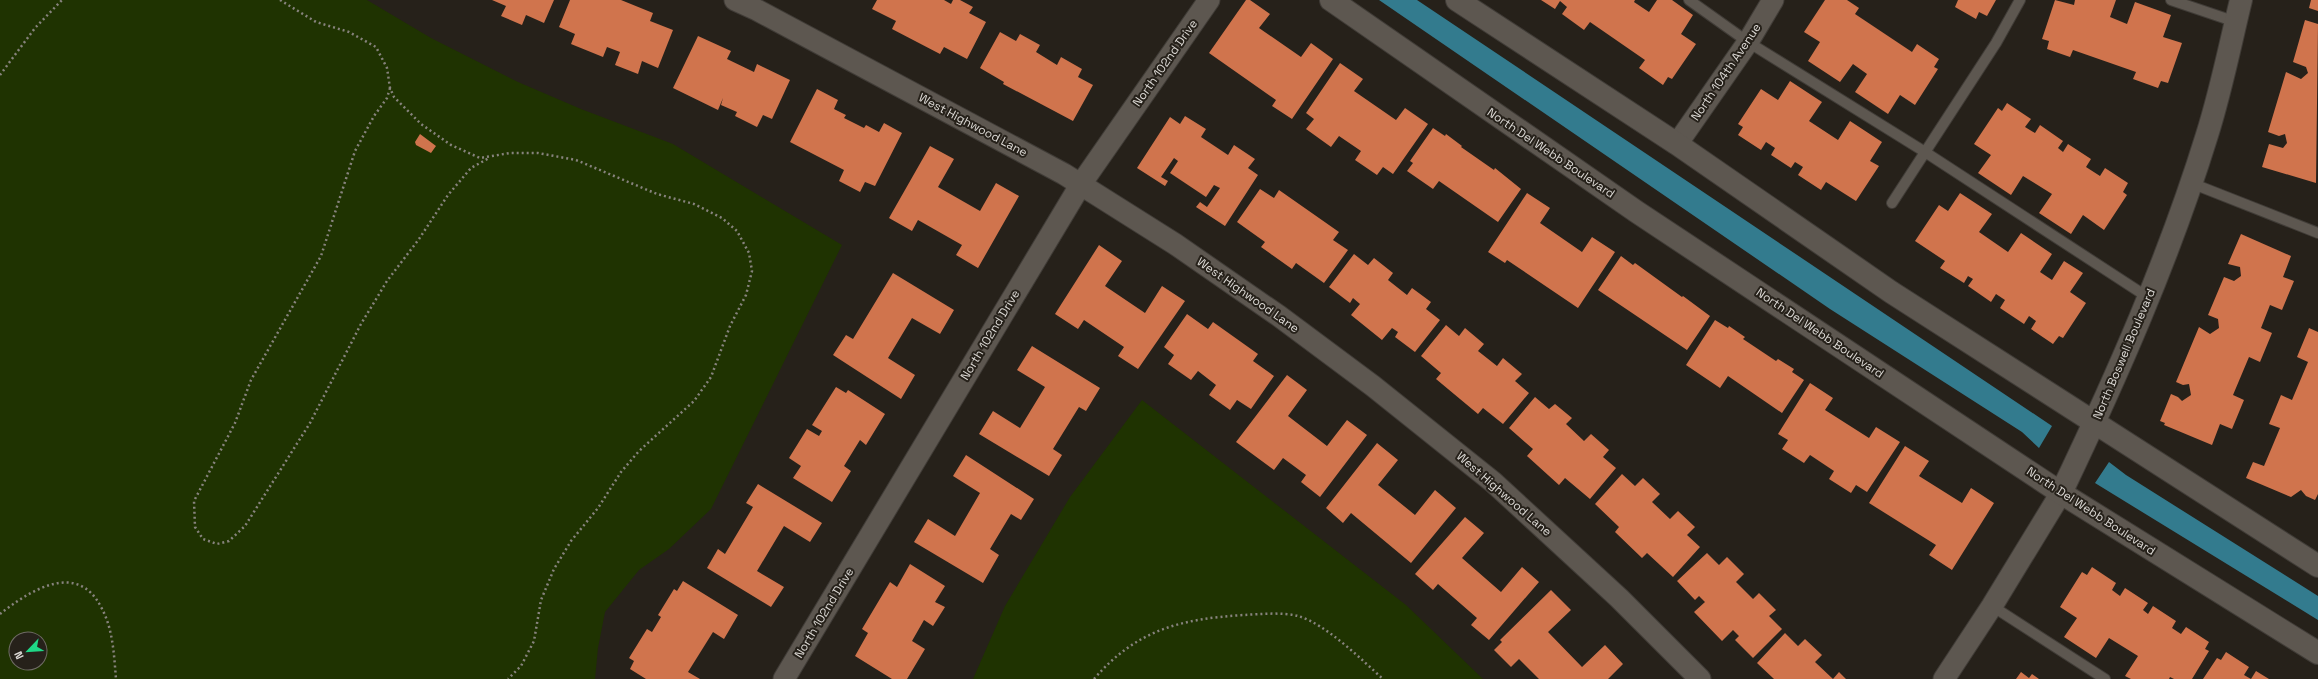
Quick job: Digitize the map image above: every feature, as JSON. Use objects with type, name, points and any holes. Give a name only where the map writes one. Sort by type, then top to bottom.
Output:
[{"type":"street","name":"West Highwood Lane","points":[[735,0],[757,10],[1081,184],[1175,244],[1246,293],[1332,355],[1421,424],[1492,482],[1581,563],[1700,679]]},
{"type":"street","name":"North 102nd Drive","points":[[784,679],[1081,184],[1209,0]]},
{"type":"street","name":"North Del Webb Boulevard","points":[[1331,0],[1638,212],[2061,493],[2318,652]]},
{"type":"street","points":[[1457,0],[1677,144],[1891,292],[2094,424],[2318,566]]},
{"type":"street","name":"North 104th Avenue","points":[[1677,144],[1748,42],[1773,0]]},
{"type":"street","name":"North Boswell Boulevard","points":[[1944,679],[1992,606],[2061,493],[2094,424],[2163,262],[2207,134],[2241,0]]},
{"type":"lane","points":[[1689,0],[1748,42],[1925,152],[2148,298]]},
{"type":"lane","points":[[1892,204],[1996,43],[2020,0]]},
{"type":"lane","points":[[2171,0],[2236,22]]},
{"type":"lane","points":[[2190,183],[2318,233]]},
{"type":"lane","points":[[1992,606],[2105,679]]},
{"type":"path","points":[[0,75],[35,28],[62,0]]},
{"type":"path","points":[[280,0],[316,22],[349,32],[376,47],[387,68],[390,88],[394,97],[421,124],[451,145],[480,158],[538,153],[576,160],[658,194],[694,204],[722,218],[737,231],[749,253],[752,271],[746,295],[730,326],[710,377],[694,401],[639,451],[621,472],[598,508],[571,541],[554,569],[541,600],[534,640],[521,666],[508,679]]},
{"type":"path","points":[[390,88],[387,98],[374,116],[355,151],[321,256],[251,380],[235,423],[194,501],[195,527],[202,539],[217,544],[229,541],[245,526],[310,423],[361,324],[387,281],[419,239],[448,195],[471,168],[493,156]]},
{"type":"path","points":[[0,614],[22,596],[39,587],[65,582],[86,589],[101,607],[112,639],[116,679]]},
{"type":"path","points":[[1094,679],[1124,650],[1143,637],[1178,623],[1219,616],[1264,613],[1299,616],[1329,633],[1383,679]]},
{"type":"green space","points":[[0,0],[367,0],[431,38],[518,82],[581,109],[673,144],[842,245],[711,509],[669,549],[639,570],[605,612],[598,648],[595,679],[0,679]]},
{"type":"green space","points":[[1142,400],[1406,605],[1483,679],[973,679],[1005,606],[1070,497]]},
{"type":"water","points":[[1379,0],[1417,0],[2052,426],[2039,448],[2022,432],[1830,309]]},
{"type":"water","points":[[2109,462],[2126,475],[2318,596],[2318,620],[2095,483]]},
{"type":"building","points":[[492,0],[554,0],[544,23],[526,15],[522,25],[501,16],[506,6]]},
{"type":"building","points":[[570,0],[621,0],[653,13],[650,21],[673,30],[658,68],[642,61],[638,74],[615,65],[620,52],[607,47],[603,57],[571,44],[575,34],[559,27]]},
{"type":"building","points":[[877,0],[944,0],[951,4],[953,0],[960,0],[973,7],[969,13],[986,22],[967,59],[944,47],[940,54],[892,29],[896,21],[872,9]]},
{"type":"building","points":[[1246,0],[1250,0],[1270,14],[1259,28],[1301,57],[1311,43],[1333,59],[1292,119],[1272,106],[1276,100],[1209,53]]},
{"type":"building","points":[[1541,0],[1635,0],[1634,2],[1649,12],[1657,0],[1672,0],[1693,15],[1681,34],[1696,44],[1672,79],[1668,77],[1663,85],[1639,68],[1645,60],[1590,22],[1584,30],[1562,14],[1567,7],[1560,1],[1555,9]]},
{"type":"building","points":[[1825,0],[1847,0],[1859,8],[1855,14],[1912,52],[1917,44],[1939,59],[1934,67],[1938,69],[1915,105],[1900,95],[1888,114],[1855,92],[1867,74],[1853,64],[1840,82],[1808,61],[1820,42],[1804,32]]},
{"type":"building","points":[[1958,0],[1996,0],[1987,16],[1979,12],[1976,19],[1955,7]]},
{"type":"building","points":[[2055,0],[2074,5],[2075,0],[2116,0],[2110,17],[2127,24],[2135,2],[2171,15],[2163,37],[2182,43],[2168,83],[2161,81],[2158,88],[2133,79],[2136,72],[2073,50],[2070,57],[2047,49],[2049,41],[2042,39]]},
{"type":"building","points":[[2311,0],[2318,0],[2318,11],[2309,8]]},
{"type":"building","points":[[2305,20],[2318,24],[2316,183],[2262,167],[2269,144],[2283,148],[2287,143],[2285,134],[2279,136],[2268,132],[2286,72],[2301,79],[2308,73],[2306,67],[2293,62]]},
{"type":"building","points":[[1000,32],[1016,41],[1020,34],[1040,45],[1036,52],[1057,65],[1061,57],[1082,69],[1078,77],[1093,85],[1073,121],[1003,84],[1004,82],[980,68]]},
{"type":"building","points":[[698,36],[731,51],[727,59],[754,72],[757,64],[790,80],[772,119],[763,115],[757,127],[735,116],[737,112],[721,105],[723,98],[718,110],[673,88]]},
{"type":"building","points":[[1340,63],[1363,79],[1354,91],[1396,120],[1405,108],[1428,124],[1393,174],[1383,167],[1377,175],[1355,160],[1361,151],[1339,136],[1331,147],[1306,129],[1314,119],[1306,113]]},
{"type":"building","points":[[1790,81],[1822,102],[1809,121],[1838,140],[1850,121],[1882,142],[1870,161],[1879,166],[1856,201],[1826,182],[1821,190],[1798,175],[1803,167],[1795,162],[1791,168],[1771,155],[1775,148],[1766,142],[1761,150],[1738,135],[1743,127],[1738,124],[1761,89],[1778,100]]},
{"type":"building","points":[[817,89],[838,100],[834,109],[846,115],[844,118],[864,128],[866,125],[879,132],[884,123],[902,133],[875,186],[865,182],[860,192],[839,181],[844,170],[790,142]]},
{"type":"building","points":[[2007,103],[2031,119],[2025,127],[2035,133],[2040,125],[2063,141],[2058,148],[2063,152],[2068,144],[2091,159],[2086,167],[2100,176],[2105,168],[2128,183],[2123,192],[2127,195],[2104,230],[2083,215],[2071,234],[2039,213],[2052,194],[2023,176],[2011,195],[1978,173],[1991,155],[1974,144],[1998,108],[2002,111]]},
{"type":"building","points":[[1185,116],[1206,129],[1201,137],[1228,155],[1234,145],[1255,159],[1248,168],[1258,175],[1225,226],[1196,207],[1200,202],[1207,207],[1220,188],[1214,185],[1206,197],[1170,173],[1178,161],[1174,158],[1161,177],[1168,181],[1165,186],[1137,168],[1170,117],[1180,124]]},
{"type":"building","points":[[1433,128],[1445,136],[1446,134],[1462,146],[1461,147],[1494,170],[1495,168],[1521,189],[1498,222],[1439,181],[1433,189],[1407,171],[1413,163],[1410,161]]},
{"type":"building","points":[[420,134],[436,146],[431,153],[416,145],[415,142]]},
{"type":"building","points":[[930,146],[954,159],[938,187],[980,211],[996,183],[1019,196],[978,268],[956,255],[962,245],[918,220],[912,231],[889,218]]},
{"type":"building","points":[[1260,189],[1274,198],[1279,190],[1339,232],[1333,240],[1348,250],[1324,283],[1296,263],[1292,269],[1261,247],[1265,242],[1237,222]]},
{"type":"building","points":[[1527,193],[1550,208],[1540,223],[1582,252],[1592,237],[1615,252],[1578,308],[1507,260],[1505,263],[1488,252]]},
{"type":"building","points":[[1960,193],[1992,214],[1979,232],[2008,252],[2021,233],[2052,254],[2040,272],[2052,280],[2064,261],[2083,273],[2070,292],[2086,303],[2063,338],[2059,336],[2053,344],[2031,329],[2036,321],[2029,316],[2024,324],[2000,308],[2005,300],[1996,294],[1991,302],[1968,286],[1973,279],[1968,276],[1964,283],[1940,268],[1945,261],[1915,241],[1939,205],[1948,211]]},
{"type":"building","points":[[2241,234],[2291,256],[2283,277],[2294,281],[2282,310],[2270,305],[2261,328],[2272,333],[2260,362],[2249,357],[2233,395],[2244,400],[2232,429],[2220,424],[2212,445],[2164,425],[2165,423],[2160,421],[2171,394],[2178,397],[2182,401],[2191,395],[2189,384],[2183,385],[2176,382],[2199,327],[2210,334],[2219,328],[2218,319],[2208,315],[2224,277],[2234,281],[2241,276],[2240,267],[2228,264]]},
{"type":"building","points":[[1099,245],[1122,261],[1105,286],[1145,313],[1162,286],[1185,301],[1138,369],[1118,356],[1124,347],[1084,320],[1078,329],[1055,314]]},
{"type":"building","points":[[1354,254],[1368,265],[1374,258],[1393,273],[1388,280],[1407,295],[1412,288],[1431,302],[1426,309],[1440,320],[1415,352],[1395,337],[1398,332],[1392,328],[1382,340],[1351,315],[1360,304],[1353,298],[1350,303],[1329,287]]},
{"type":"building","points":[[1621,256],[1633,265],[1635,263],[1710,316],[1687,350],[1598,290]]},
{"type":"building","points":[[893,273],[954,310],[940,334],[912,318],[888,358],[915,375],[901,399],[833,355],[846,335],[853,339]]},
{"type":"building","points":[[1187,314],[1208,329],[1213,322],[1258,354],[1253,361],[1274,376],[1251,409],[1237,400],[1230,410],[1209,395],[1216,385],[1198,371],[1191,380],[1168,364],[1174,355],[1164,347]]},
{"type":"building","points":[[1715,320],[1728,328],[1729,326],[1745,337],[1743,339],[1776,361],[1778,359],[1794,369],[1792,372],[1804,380],[1782,413],[1728,376],[1720,388],[1686,365]]},
{"type":"building","points":[[1446,325],[1459,336],[1465,328],[1484,344],[1478,351],[1497,366],[1503,358],[1522,374],[1515,381],[1529,393],[1503,424],[1483,408],[1478,414],[1436,379],[1441,373],[1421,356]]},
{"type":"building","points":[[2309,328],[2318,332],[2318,494],[2315,500],[2306,496],[2301,490],[2291,497],[2246,478],[2253,462],[2264,466],[2280,428],[2269,424],[2281,395],[2292,400],[2308,362],[2297,357]]},
{"type":"building","points":[[1032,346],[1100,388],[1086,411],[1079,407],[1053,449],[1062,455],[1049,476],[979,434],[993,411],[1020,428],[1045,387],[1017,370]]},
{"type":"building","points":[[1287,375],[1307,390],[1288,416],[1327,446],[1347,420],[1367,435],[1320,497],[1301,482],[1306,475],[1283,458],[1274,470],[1236,442]]},
{"type":"building","points":[[1810,383],[1833,398],[1825,410],[1869,438],[1876,427],[1900,442],[1867,492],[1856,485],[1851,493],[1829,479],[1834,471],[1810,455],[1804,463],[1782,449],[1788,440],[1778,434]]},
{"type":"building","points":[[836,387],[846,393],[848,390],[885,414],[866,445],[860,440],[844,466],[851,471],[832,502],[793,478],[801,466],[789,458],[807,429],[819,436],[822,431],[812,425]]},
{"type":"building","points":[[1535,397],[1549,409],[1555,404],[1572,418],[1566,424],[1584,441],[1591,434],[1609,450],[1603,457],[1616,468],[1590,499],[1565,478],[1559,485],[1527,456],[1533,449],[1509,428]]},
{"type":"building","points":[[1377,443],[1398,460],[1378,485],[1415,515],[1435,490],[1456,508],[1411,563],[1351,513],[1343,523],[1326,508]]},
{"type":"building","points":[[1905,446],[1929,461],[1919,476],[1962,503],[1971,488],[1994,503],[1952,570],[1929,555],[1936,545],[1869,503]]},
{"type":"building","points":[[966,455],[1034,499],[1021,520],[1011,514],[990,549],[999,555],[983,583],[914,542],[928,519],[955,536],[980,493],[953,476]]},
{"type":"building","points":[[1622,474],[1635,486],[1643,478],[1660,494],[1652,502],[1670,519],[1678,511],[1695,527],[1687,535],[1700,547],[1673,577],[1647,553],[1642,558],[1615,532],[1619,527],[1595,504]]},
{"type":"building","points":[[758,484],[822,523],[810,542],[784,526],[757,571],[784,587],[771,607],[707,568],[718,549],[725,554],[753,507],[746,503]]},
{"type":"building","points":[[1465,517],[1484,533],[1462,558],[1501,592],[1522,567],[1539,582],[1489,640],[1471,625],[1477,618],[1438,584],[1433,590],[1415,574]]},
{"type":"building","points":[[1707,553],[1719,565],[1727,557],[1744,574],[1736,582],[1753,599],[1759,593],[1776,610],[1769,616],[1782,629],[1753,658],[1735,640],[1739,636],[1733,630],[1722,641],[1694,612],[1705,602],[1699,596],[1695,600],[1677,581]]},
{"type":"building","points":[[910,564],[945,586],[935,602],[945,607],[933,626],[924,620],[912,641],[925,649],[907,679],[892,679],[855,656],[868,633],[862,629],[890,582],[897,587]]},
{"type":"building","points":[[2092,567],[2116,583],[2112,590],[2120,596],[2125,588],[2148,603],[2143,610],[2148,614],[2153,606],[2176,621],[2172,628],[2181,634],[2186,627],[2209,642],[2205,649],[2209,651],[2192,679],[2174,679],[2170,677],[2169,679],[2131,679],[2125,676],[2138,656],[2109,638],[2096,658],[2064,637],[2077,618],[2060,607],[2082,572],[2087,575]]},
{"type":"building","points":[[683,581],[738,615],[724,639],[713,632],[688,672],[700,679],[646,679],[630,669],[634,661],[629,658],[647,629],[652,632],[661,617],[658,615],[674,589],[677,591]]},
{"type":"building","points":[[1551,590],[1571,610],[1548,632],[1582,667],[1605,645],[1623,664],[1608,679],[1539,679],[1519,659],[1511,667],[1494,650],[1502,642],[1500,640]]},
{"type":"building","points":[[1785,633],[1798,646],[1805,639],[1822,655],[1815,662],[1833,679],[1774,679],[1757,663]]},
{"type":"building","points":[[2226,652],[2249,667],[2244,675],[2251,679],[2203,679],[2217,658],[2221,660]]},
{"type":"building","points":[[2256,671],[2269,679],[2251,679]]},
{"type":"building","points":[[1839,672],[1846,679],[1833,679]]},
{"type":"building","points":[[2021,672],[2029,678],[2032,674],[2039,679],[2016,679]]}]
